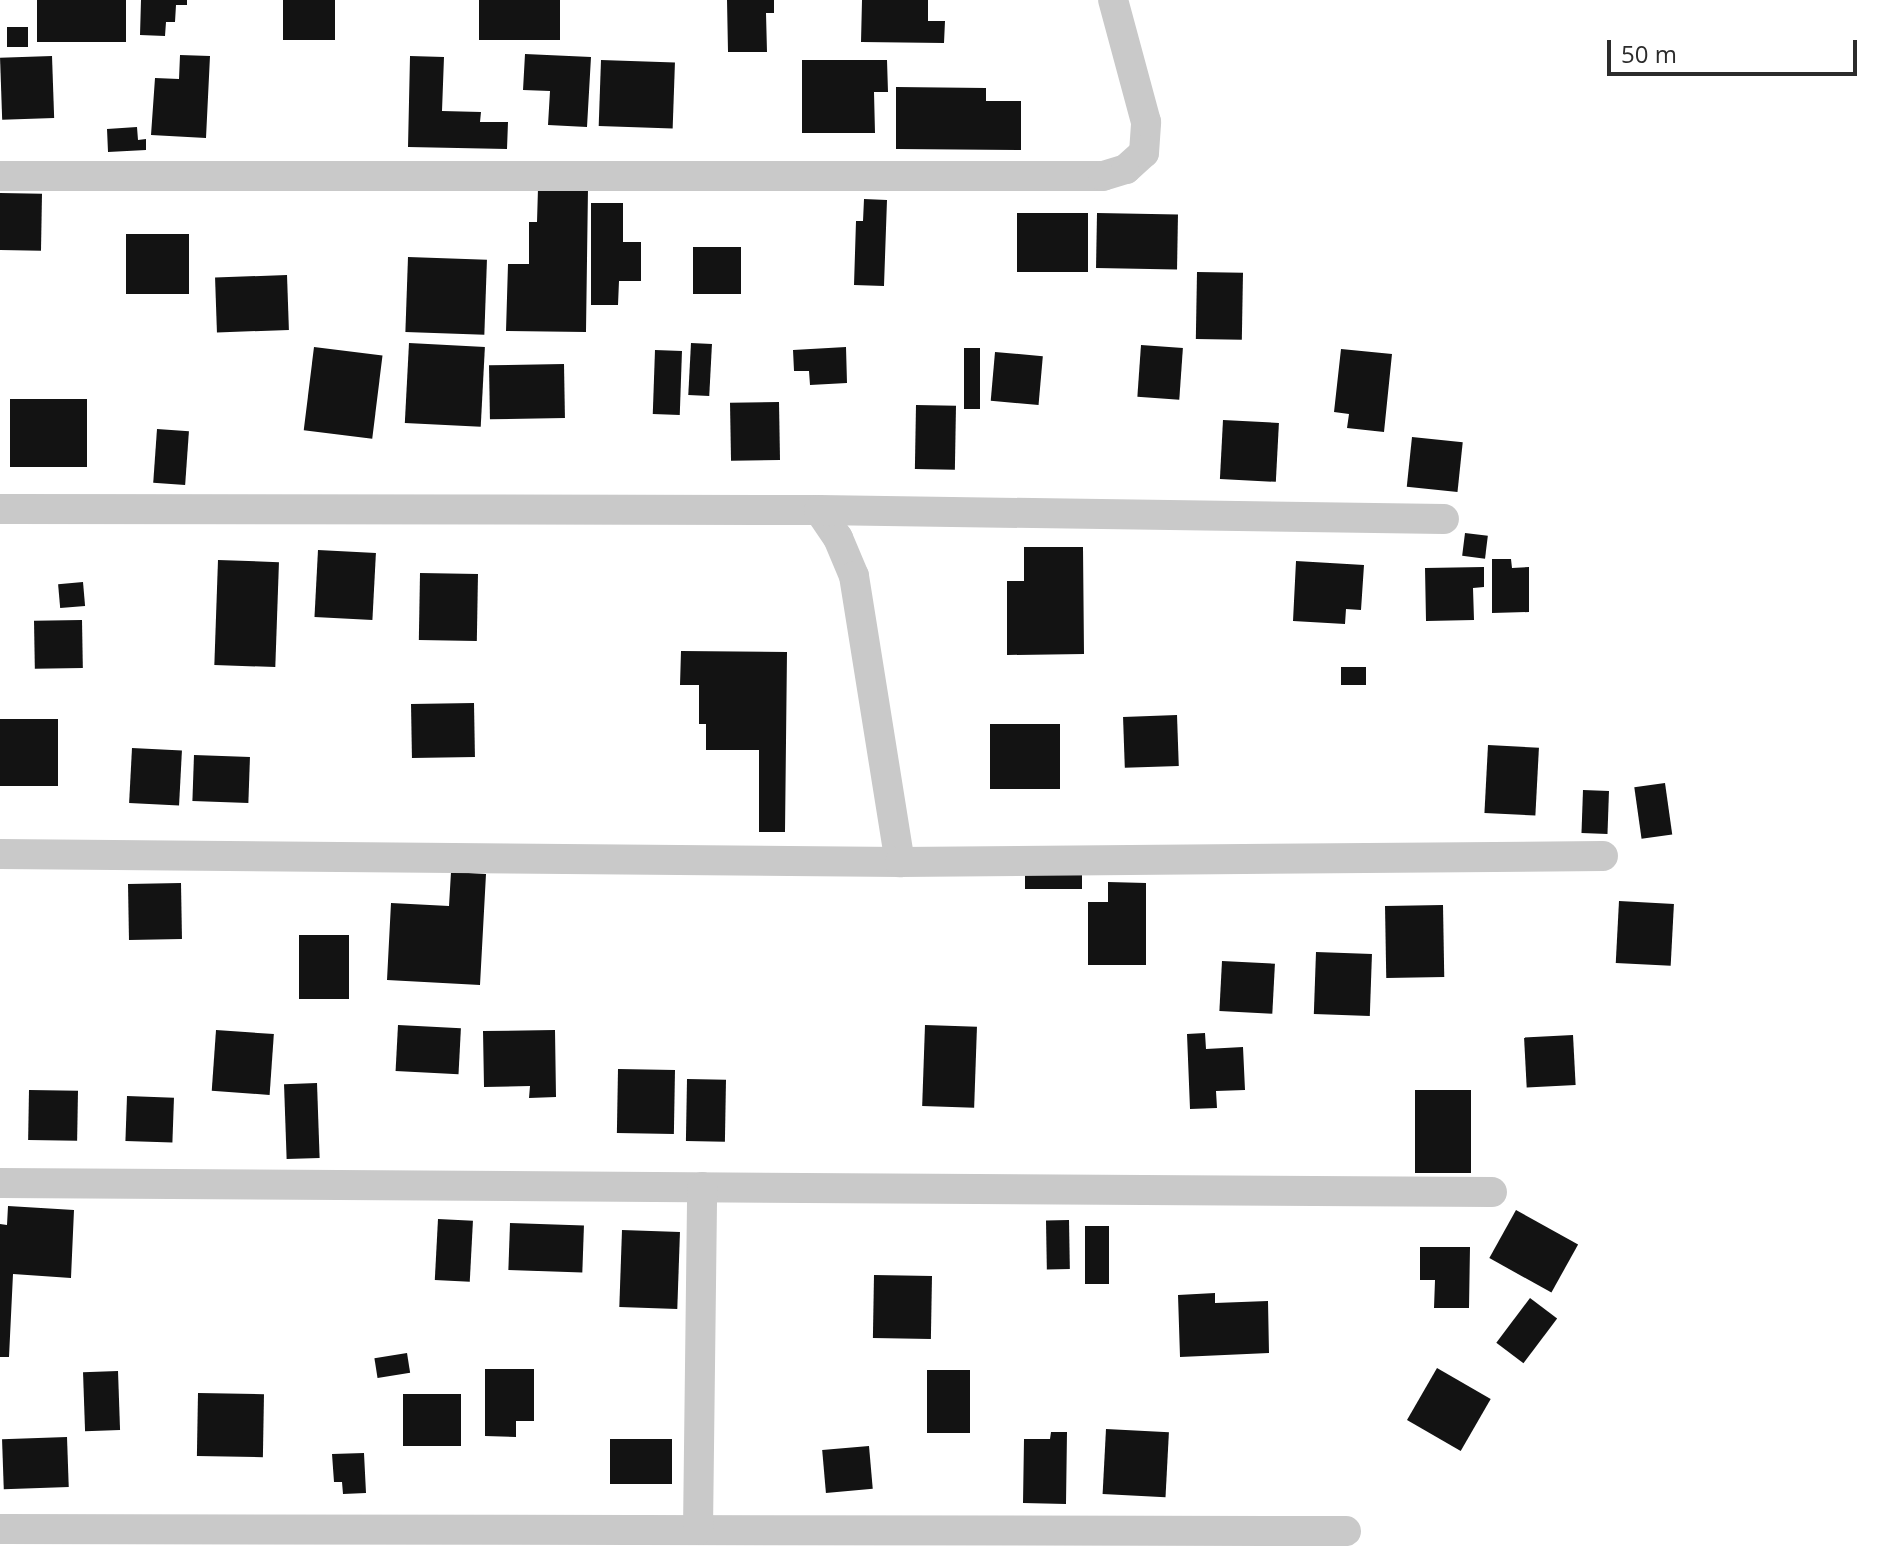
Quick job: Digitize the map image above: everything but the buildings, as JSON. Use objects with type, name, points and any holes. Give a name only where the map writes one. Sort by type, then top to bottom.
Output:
[{"type":"street","points":[[0,176],[1103,176],[1126,169],[1144,153],[1146,122],[1113,0]]},
{"type":"street","points":[[0,509],[819,510],[1444,519]]},
{"type":"street","points":[[819,510],[838,538],[854,576],[900,862]]},
{"type":"street","points":[[0,854],[900,862],[1603,856]]},
{"type":"street","points":[[0,1183],[1492,1192]]},
{"type":"street","points":[[698,1530],[702,1187]]},
{"type":"street","points":[[0,1529],[1346,1531]]}]
